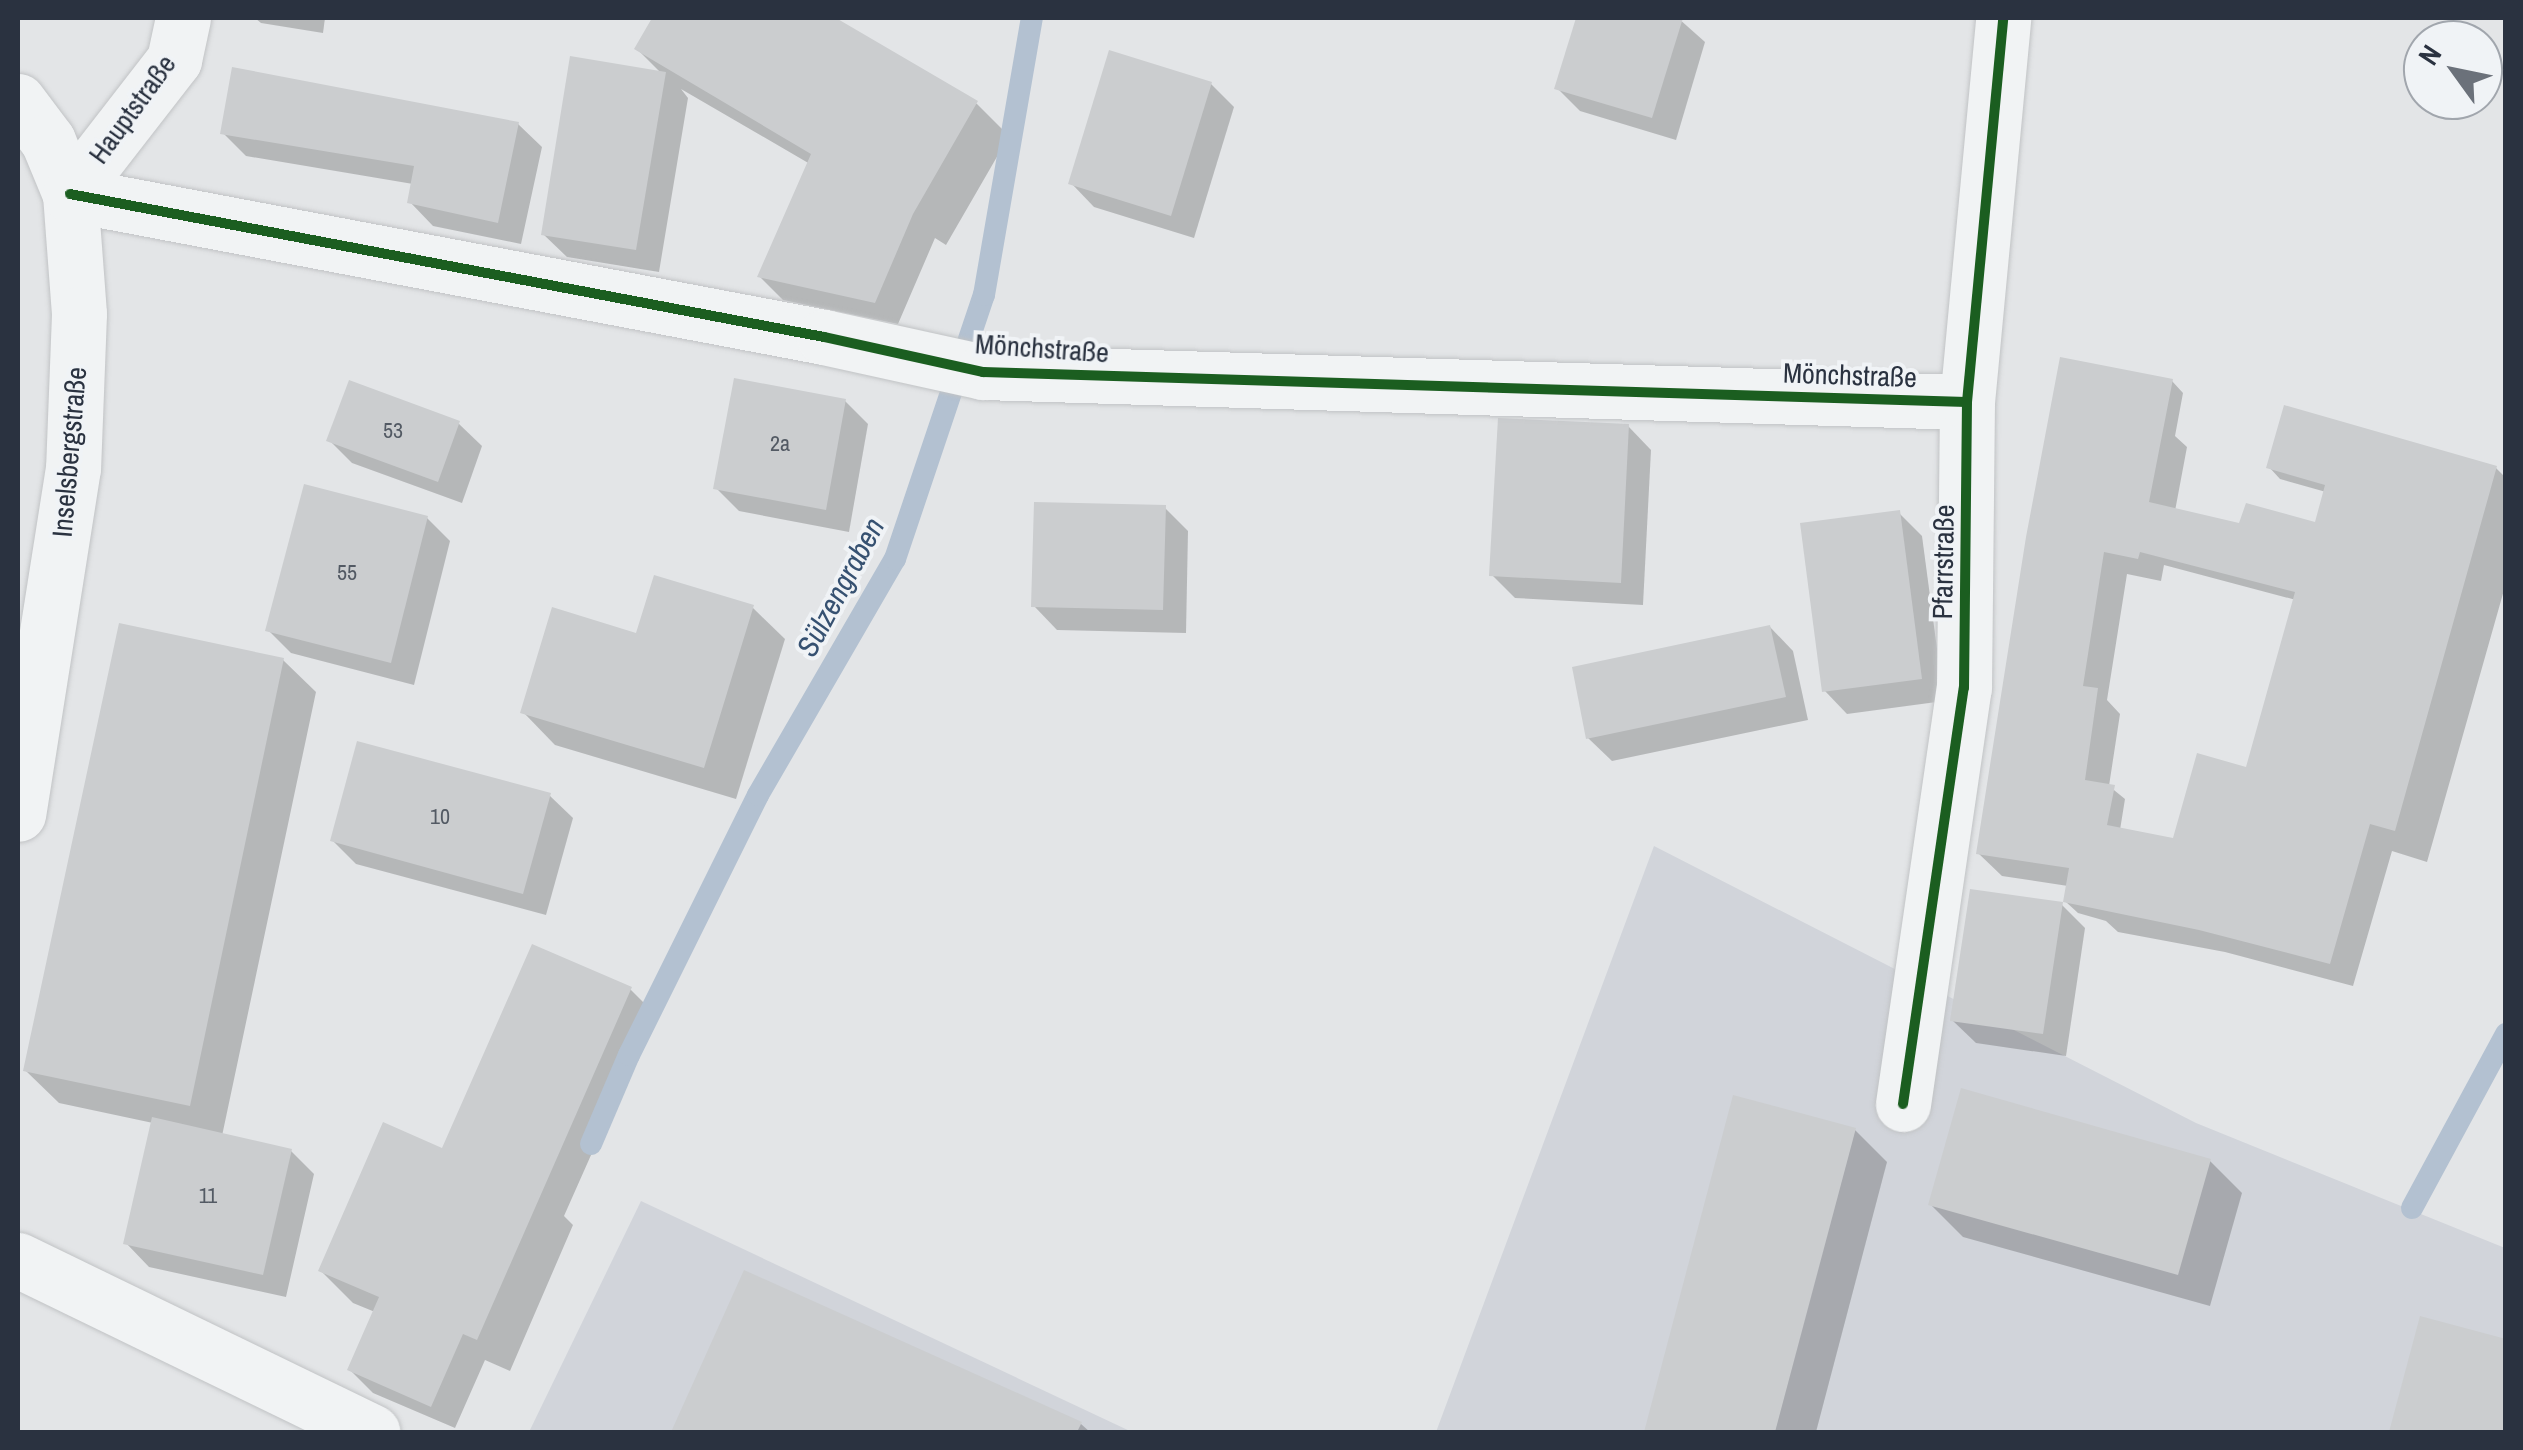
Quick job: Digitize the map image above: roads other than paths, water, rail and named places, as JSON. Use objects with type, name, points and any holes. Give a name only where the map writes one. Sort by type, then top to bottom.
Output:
[{"type":"street","name":"Hauptstraße","points":[[70,194],[174,60],[183,18]]},
{"type":"street","name":"Pfarrstraße","points":[[1903,1104],[1964,688],[1967,402],[2003,18]]},
{"type":"street","name":"Inselsbergstraße","points":[[18,101],[48,141],[70,194],[79,314],[73,468],[18,814]]},
{"type":"street","name":"Mönchstraße","points":[[70,194],[964,367],[1967,402]]},
{"type":"street","points":[[18,1260],[373,1432]]},
{"type":"waterway","name":"Sülzengraben","points":[[591,1144],[629,1055],[758,795],[895,559],[984,295],[1032,18]]},
{"type":"waterway","points":[[2412,1208],[2506,1034]]}]
